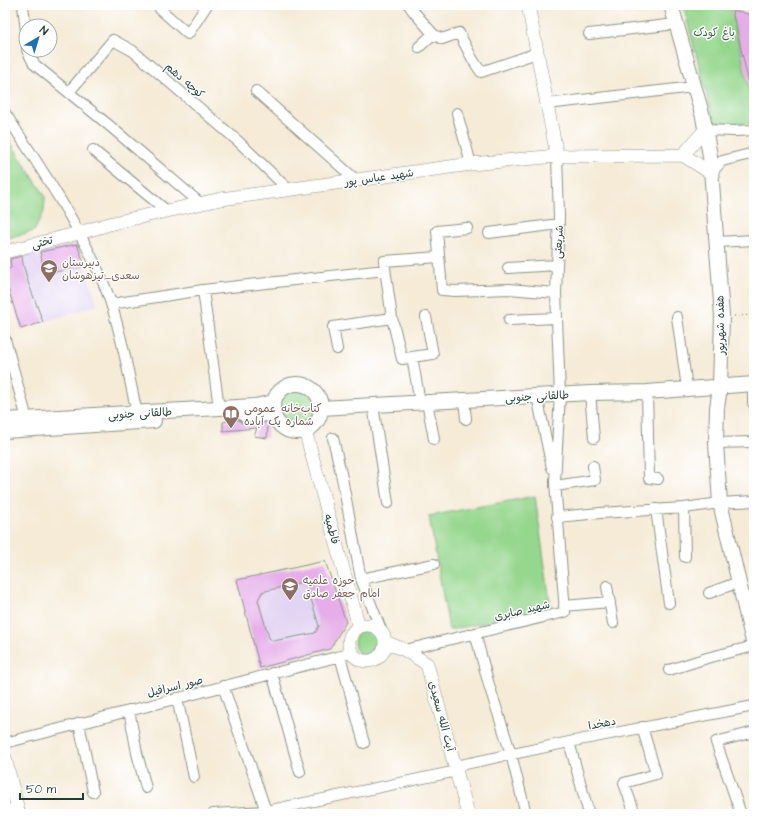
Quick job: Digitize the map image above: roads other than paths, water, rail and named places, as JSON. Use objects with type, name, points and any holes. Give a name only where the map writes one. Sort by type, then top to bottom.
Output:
[{"type":"main road","name":"هفده شهریور","points":[[671,5],[703,117],[710,156],[722,316],[720,387],[717,408],[716,443],[720,504],[754,646]]},
{"type":"main road","points":[[296,384],[304,385],[310,388],[316,394],[321,408],[320,415],[311,427],[297,432],[282,427],[277,421],[274,408],[277,395],[282,389],[296,384]]},
{"type":"main road","name":"طالقانی جنوبی","points":[[321,408],[590,393],[647,392],[753,384]]},
{"type":"main road","name":"طالقانی جنوبی","points":[[5,420],[255,406],[274,408]]},
{"type":"main road","name":"طالقانی جنوبی","points":[[5,431],[240,415],[274,408]]},
{"type":"street","points":[[23,5],[24,18]]},
{"type":"street","points":[[160,9],[188,34],[207,5]]},
{"type":"street","points":[[409,5],[433,34],[442,38],[459,33],[472,60],[481,72],[537,53]]},
{"type":"street","name":"شریعتی","points":[[528,5],[557,156],[559,224],[556,293],[560,395],[555,484]]},
{"type":"street","points":[[589,34],[676,24]]},
{"type":"street","points":[[419,47],[433,34]]},
{"type":"street","name":"کوچه دهم","points":[[69,92],[113,40],[133,51],[239,142],[289,190]]},
{"type":"street","points":[[31,58],[34,64],[200,203]]},
{"type":"street","points":[[547,104],[694,87]]},
{"type":"street","points":[[256,91],[356,180]]},
{"type":"street","points":[[458,112],[471,164]]},
{"type":"street","points":[[5,113],[62,204],[94,263],[116,320],[136,412]]},
{"type":"street","points":[[754,130],[705,130],[683,155],[711,173],[722,161],[754,153]]},
{"type":"street","points":[[92,150],[167,210]]},
{"type":"street","name":"شهید عباس پور","points":[[79,233],[167,210],[221,199],[471,164],[557,156],[683,155]]},
{"type":"street","points":[[489,233],[559,224]]},
{"type":"street","points":[[468,228],[437,230],[442,290],[509,289],[556,293]]},
{"type":"street","name":"تختی","points":[[5,252],[79,233]]},
{"type":"street","points":[[717,242],[754,240]]},
{"type":"street","points":[[111,304],[203,290],[385,266],[439,257]]},
{"type":"street","points":[[508,268],[557,265]]},
{"type":"street","points":[[385,266],[392,318],[402,359],[433,354],[426,317]]},
{"type":"street","points":[[203,290],[219,408]]},
{"type":"street","points":[[677,317],[687,388]]},
{"type":"street","points":[[337,349],[333,327],[392,318]]},
{"type":"street","points":[[509,320],[557,318]]},
{"type":"street","points":[[5,339],[27,419]]},
{"type":"street","points":[[412,357],[434,439]]},
{"type":"street","points":[[753,384],[754,403]]},
{"type":"street","points":[[647,392],[649,478],[658,479]]},
{"type":"street","points":[[590,393],[594,438]]},
{"type":"street","points":[[537,396],[555,484],[595,480],[593,466]]},
{"type":"street","points":[[464,400],[466,419]]},
{"type":"street","points":[[373,405],[388,503]]},
{"type":"street","name":"فاطمیه","points":[[305,430],[359,627]]},
{"type":"street","name":"فاطمیه","points":[[333,438],[361,579],[384,637]]},
{"type":"street","points":[[716,443],[754,442]]},
{"type":"street","name":"شهید صابری","points":[[405,650],[565,612],[555,484]]},
{"type":"street","points":[[557,517],[684,508],[754,501]]},
{"type":"street","points":[[684,508],[685,557]]},
{"type":"street","points":[[656,509],[669,603]]},
{"type":"street","points":[[361,579],[434,564]]},
{"type":"street","points":[[709,593],[739,582]]},
{"type":"street","points":[[607,586],[613,623]]},
{"type":"street","points":[[564,606],[610,602]]},
{"type":"street","points":[[346,654],[361,660],[373,660],[378,657],[385,648],[384,637],[374,626],[364,625],[359,627],[350,635],[350,647],[346,654],[364,743]]},
{"type":"street","points":[[475,633],[489,685],[511,754],[526,814]]},
{"type":"street","name":"آیت الله سعیدی","points":[[384,637],[427,664],[468,814]]},
{"type":"street","points":[[669,670],[706,658],[754,646]]},
{"type":"street","name":"صور اسرافیل","points":[[5,742],[346,654]]},
{"type":"street","points":[[272,673],[300,772]]},
{"type":"street","points":[[223,686],[267,812]]},
{"type":"street","points":[[177,698],[194,777]]},
{"type":"street","name":"دهخدا","points":[[456,769],[511,754],[754,706]]},
{"type":"street","points":[[129,710],[137,754],[146,788]]},
{"type":"street","points":[[79,724],[93,792]]},
{"type":"street","points":[[635,814],[624,783],[656,774],[642,727]]},
{"type":"street","points":[[741,814],[716,742],[754,732]]},
{"type":"street","points":[[569,742],[590,814]]},
{"type":"street","points":[[5,758],[19,814]]},
{"type":"street","points":[[213,814],[267,812],[456,769]]},
{"type":"street","points":[[5,809],[6,814]]},
{"type":"place","name":"دبیرستان سعدی_تیزهوشان","points":[[49,283]]},
{"type":"place","name":"کتاب‌خانه عمومی شماره یک آباده","points":[[231,429]]},
{"type":"place","name":"حوزه علمیه امام جعفر صادق","points":[[290,601]]},
{"type":"park label","name":"باغ کودک","points":[[714,32]]}]
